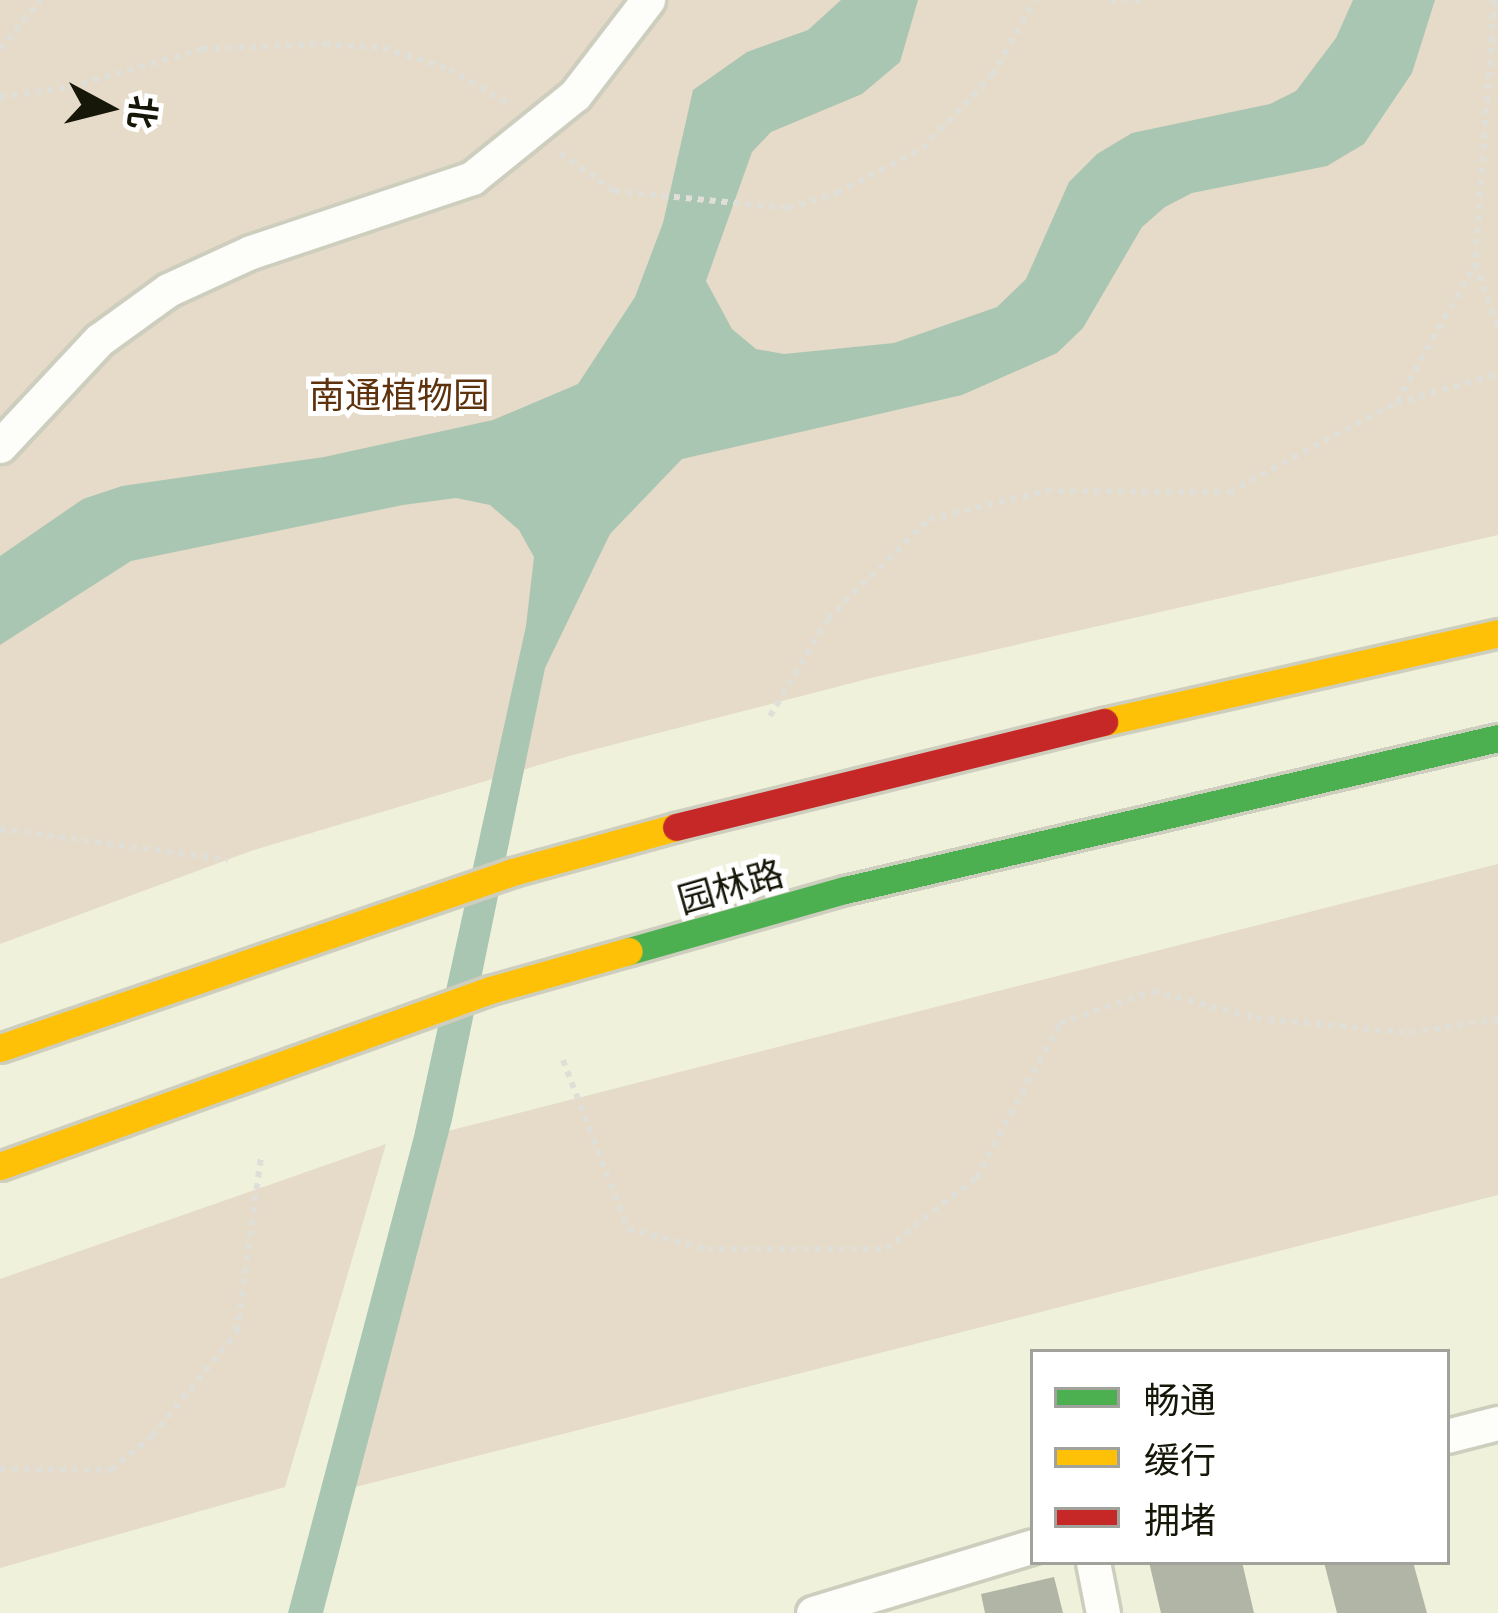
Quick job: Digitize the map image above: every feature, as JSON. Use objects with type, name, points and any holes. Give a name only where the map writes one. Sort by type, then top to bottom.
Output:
[{"type":"main road","name":"园林路","points":[[0,1048],[513,872],[832,783],[1498,633]]},
{"type":"main road","name":"园林路","points":[[0,1166],[490,990],[845,890],[1498,739]]},
{"type":"street","points":[[0,446],[99,340],[168,290],[251,252],[472,178],[575,95],[649,0]]},
{"type":"street","points":[[1450,1435],[1498,1423]]},
{"type":"street","points":[[812,1613],[1030,1547]]},
{"type":"street","points":[[1094,1565],[1103,1613]]},
{"type":"path","points":[[0,49],[41,0]]},
{"type":"path","points":[[0,97],[70,87],[202,49],[324,44],[383,48],[449,69],[505,99],[578,173],[614,191],[788,208],[837,193],[923,148],[992,76],[1035,0]]},
{"type":"path","points":[[1110,0],[1143,0]]},
{"type":"path","points":[[1396,403],[1474,264],[1495,0]]},
{"type":"path","points":[[1474,264],[1498,327]]},
{"type":"path","points":[[770,716],[828,619],[929,519],[1046,491],[1229,492],[1396,403],[1498,374]]},
{"type":"path","points":[[0,829],[228,860]]},
{"type":"path","points":[[563,1060],[628,1229],[707,1249],[886,1249],[976,1178],[1060,1023],[1153,991],[1256,1018],[1411,1033],[1498,1019]]},
{"type":"path","points":[[0,1469],[111,1470],[152,1436],[237,1332],[261,1156]]},
{"type":"green space","name":"南通植物园","points":[[0,0],[1498,0],[1498,535],[875,677],[569,756],[251,851],[0,944]]},
{"type":"green space","points":[[1498,864],[1498,1195],[328,1494],[436,1134]]},
{"type":"green space","points":[[386,1144],[285,1487],[0,1568],[0,1279]]},
{"type":"shaded area","points":[[841,0],[918,0],[900,62],[862,94],[771,132],[752,152],[706,281],[732,329],[756,349],[784,354],[894,343],[997,307],[1026,279],[1069,182],[1097,154],[1132,133],[1270,104],[1296,91],[1336,38],[1353,0],[1435,0],[1412,73],[1364,144],[1327,166],[1192,193],[1165,207],[1142,227],[1083,328],[1057,353],[962,395],[682,459],[610,534],[545,668],[452,1120],[323,1613],[288,1613],[414,1136],[526,626],[534,557],[519,530],[490,505],[456,498],[403,505],[131,561],[0,645],[0,556],[83,499],[122,486],[324,457],[493,420],[578,384],[635,297],[663,223],[693,90],[747,52],[808,30]]},
{"type":"building","points":[[1150,1565],[1243,1565],[1254,1613],[1161,1613]]},
{"type":"building","points":[[1325,1565],[1414,1565],[1427,1613],[1337,1613]]},
{"type":"building","points":[[1054,1577],[1063,1613],[985,1613],[981,1594]]},
{"type":"traffic: fast","points":[[629,951],[845,890],[1498,738]]},
{"type":"traffic: slow","points":[[1104,722],[1498,633]]},
{"type":"traffic: slow","points":[[0,1048],[513,872],[676,827]]},
{"type":"traffic: slow","points":[[0,1166],[490,990],[629,951]]},
{"type":"traffic: jam","points":[[676,827],[1104,722]]}]
